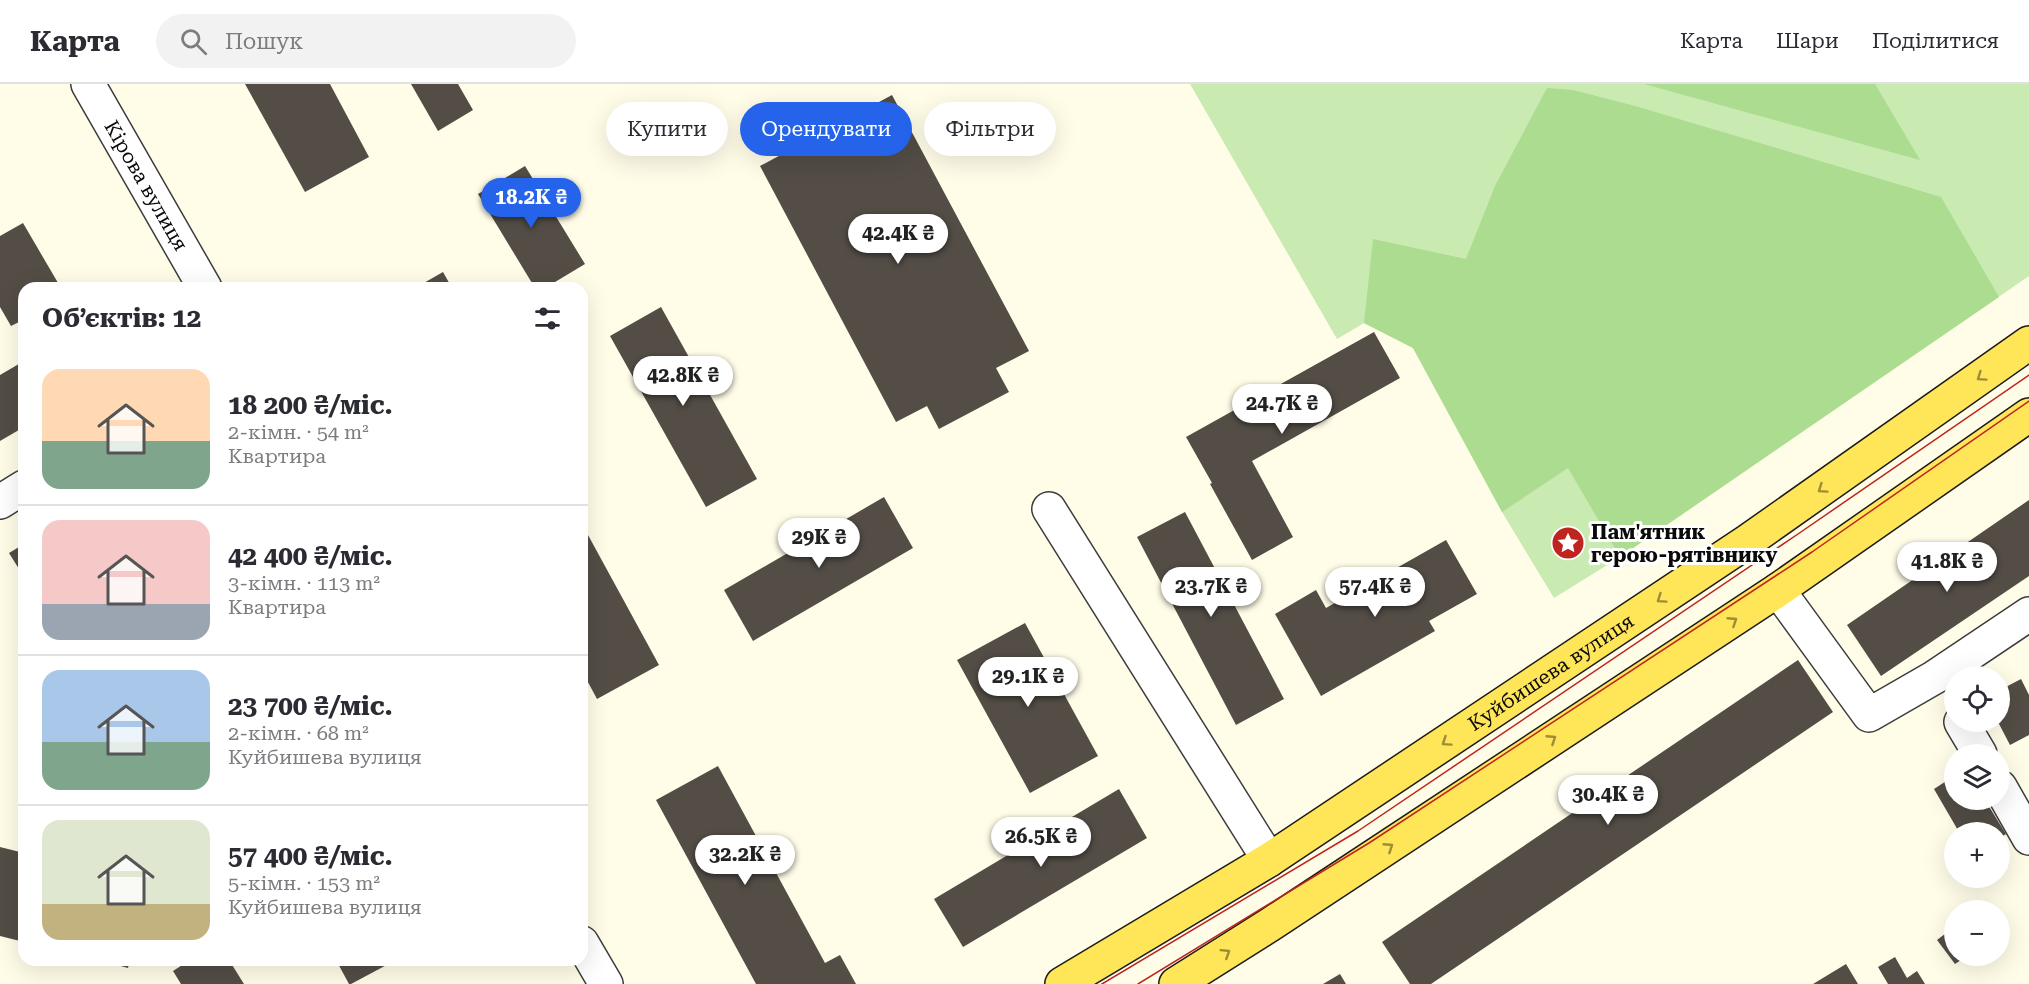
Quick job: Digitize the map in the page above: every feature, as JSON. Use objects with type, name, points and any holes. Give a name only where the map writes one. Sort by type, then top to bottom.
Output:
[{"type":"main road","name":"Куйбишева вулиця","points":[[1062,984],[1269,860],[1749,541],[2029,343]]},
{"type":"main road","points":[[1176,984],[1281,918],[1778,590],[2029,415]]},
{"type":"street","name":"Кірова вулиця","points":[[88,84],[202,282]]},
{"type":"street","points":[[0,502],[18,491]]},
{"type":"street","points":[[1048,509],[1269,860]]},
{"type":"street","points":[[1778,590],[1869,715],[1935,677],[2029,614]]},
{"type":"street","points":[[1935,677],[1944,693]]},
{"type":"street","points":[[2010,805],[2029,838]]},
{"type":"street","points":[[588,953],[606,984]]},
{"type":"green space","points":[[1190,84],[2029,84],[2029,276],[1620,557],[1554,598],[1502,512],[1413,348],[1364,323],[1337,339]]},
{"type":"green space","points":[[1644,84],[1875,84],[1920,160]]},
{"type":"green space","points":[[1547,88],[1573,90],[1635,106],[1941,197],[1999,297],[1620,557],[1568,468],[1502,512],[1413,348],[1364,323],[1373,239],[1466,259],[1495,186]]},
{"type":"building","points":[[245,84],[330,84],[369,157],[305,192]]},
{"type":"building","points":[[411,84],[458,84],[473,110],[438,131]]},
{"type":"building","points":[[892,95],[896,102],[879,102]]},
{"type":"building","points":[[912,132],[1029,351],[996,368],[1009,392],[939,429],[927,406],[896,422],[760,166],[779,156],[912,156]]},
{"type":"building","points":[[525,166],[585,264],[555,282],[531,282],[478,194]]},
{"type":"building","points":[[23,223],[57,282],[18,282],[18,322],[11,326],[0,307],[0,236]]},
{"type":"building","points":[[443,272],[449,282],[426,282]]},
{"type":"building","points":[[661,307],[757,479],[706,507],[610,336]]},
{"type":"building","points":[[1374,332],[1400,378],[1252,461],[1293,537],[1252,560],[1186,437]]},
{"type":"building","points":[[18,364],[18,430],[0,441],[0,375]]},
{"type":"building","points":[[884,497],[913,548],[753,641],[724,590]]},
{"type":"building","points":[[2029,500],[2029,576],[1881,676],[1847,625]]},
{"type":"building","points":[[1185,512],[1284,699],[1236,725],[1137,537]]},
{"type":"building","points":[[588,535],[659,665],[597,699],[588,682]]},
{"type":"building","points":[[1446,540],[1477,594],[1429,621],[1435,631],[1321,696],[1275,614],[1316,590],[1326,608]]},
{"type":"building","points":[[18,548],[18,567],[9,553]]},
{"type":"building","points":[[1025,623],[1098,756],[1030,793],[957,660]]},
{"type":"building","points":[[1798,660],[1833,712],[1431,984],[1410,984],[1382,942]]},
{"type":"building","points":[[2021,679],[2029,695],[2029,735],[2010,745],[2003,732],[2010,732],[2010,685]]},
{"type":"building","points":[[718,766],[825,963],[840,955],[856,984],[756,984],[656,800]]},
{"type":"building","points":[[1944,782],[1944,806],[1934,789]]},
{"type":"building","points":[[1119,789],[1147,838],[963,947],[934,899]]},
{"type":"building","points":[[1946,810],[1991,810],[1999,822],[1953,822]]},
{"type":"building","points":[[0,847],[18,852],[18,940],[0,936]]},
{"type":"building","points":[[1944,935],[1944,949],[1937,940]]},
{"type":"building","points":[[1895,957],[1907,978],[1917,971],[1925,984],[1888,984],[1878,967]]},
{"type":"building","points":[[1846,964],[1858,984],[1813,984]]},
{"type":"building","points":[[181,966],[233,966],[244,984],[181,984],[173,971]]},
{"type":"building","points":[[339,966],[385,966],[351,984]]},
{"type":"building","points":[[1340,974],[1346,984],[1323,984]]},
{"type":"tram line","points":[[1102,984],[1358,831],[2029,375]]},
{"type":"tram line","points":[[1138,984],[1369,843],[1812,552],[2029,401]]},
{"type":"place","name":"Пам'ятник герою-рятівнику","points":[[1568,543]]}]
